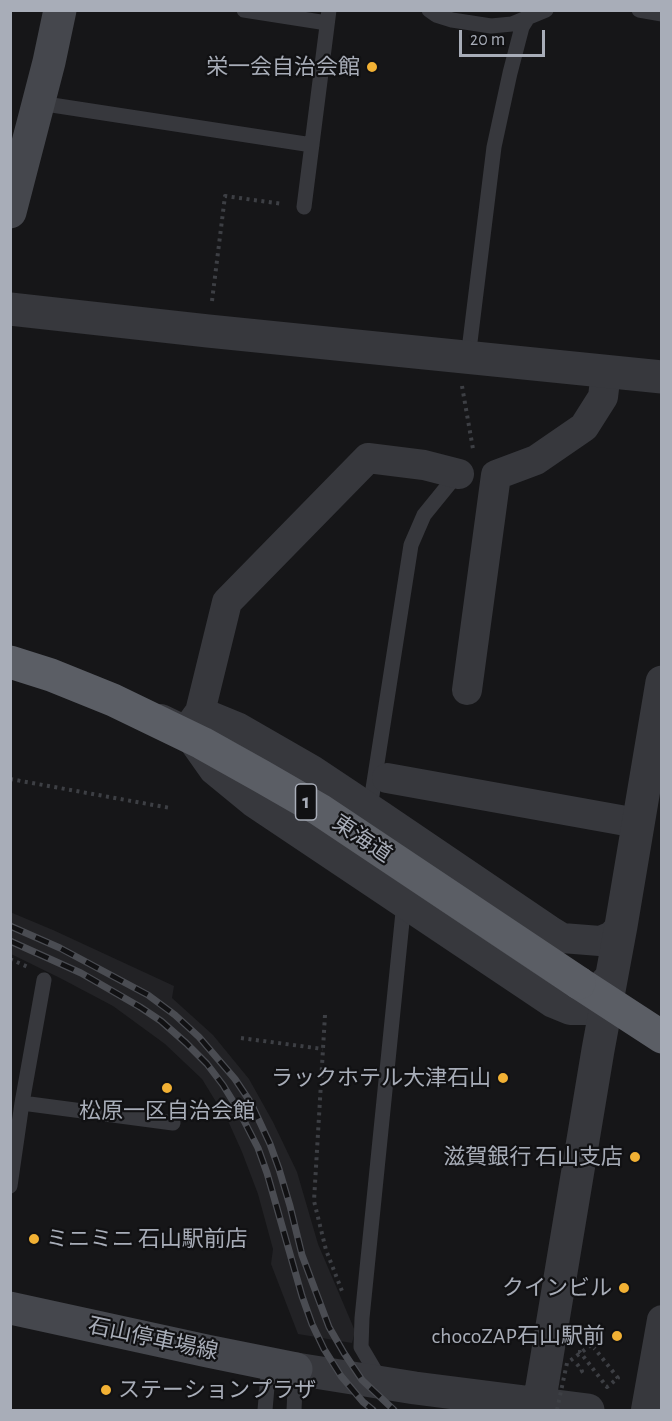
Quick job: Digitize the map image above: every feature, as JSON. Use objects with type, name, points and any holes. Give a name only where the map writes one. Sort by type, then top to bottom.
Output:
[{"type":"highway","name":"東海道","points":[[10,661],[122,704],[202,743],[320,810],[662,1037]]},
{"type":"main road","points":[[10,212],[39,103],[60,10]]},
{"type":"main road","name":"石山停車場線","points":[[10,1308],[282,1366]]},
{"type":"street","points":[[10,309],[662,377]]},
{"type":"street","points":[[467,690],[496,475],[536,460],[584,427],[603,397],[606,372]]},
{"type":"street","points":[[463,473],[424,465],[368,459],[227,602],[193,721],[214,770],[253,802],[553,1003],[570,1010],[589,1010],[607,1002]]},
{"type":"street","points":[[10,661],[53,673],[118,699],[193,721],[239,728],[274,747],[370,808],[549,930],[597,959],[605,974],[607,1002]]},
{"type":"street","points":[[548,1407],[607,1002],[662,682]]},
{"type":"street","points":[[387,778],[637,824]]},
{"type":"street","points":[[562,938],[600,941],[612,936],[621,926]]},
{"type":"street","points":[[646,1410],[662,1320]]},
{"type":"street","points":[[282,1366],[548,1407],[588,1410]]},
{"type":"lane","points":[[244,10],[328,17],[304,207]]},
{"type":"lane","points":[[429,10],[452,20],[491,26],[512,24],[546,10]]},
{"type":"lane","points":[[639,10],[662,14]]},
{"type":"lane","points":[[468,358],[494,147],[522,27],[527,19]]},
{"type":"lane","points":[[39,103],[312,145]]},
{"type":"lane","points":[[370,808],[411,545],[424,516],[463,473]]},
{"type":"lane","points":[[382,1383],[361,1347],[404,903]]},
{"type":"lane","points":[[10,1186],[13,1144],[44,980]]},
{"type":"lane","points":[[22,1103],[173,1123]]},
{"type":"lane","points":[[265,1410],[282,1366]]},
{"type":"lane","points":[[282,1366],[294,1410]]},
{"type":"path","points":[[208,331],[225,196],[304,207]]},
{"type":"path","points":[[463,473],[475,463],[462,382],[468,358]]},
{"type":"path","points":[[10,779],[170,808]]},
{"type":"path","points":[[325,1015],[314,1201],[326,1250],[353,1319],[362,1328]]},
{"type":"path","points":[[241,1038],[323,1049]]},
{"type":"path","points":[[548,1407],[567,1363],[591,1345],[618,1378],[607,1387],[588,1363]]},
{"type":"shaded area","points":[[10,912],[174,986],[172,998],[213,1035],[249,1079],[297,1172],[318,1244],[355,1331],[352,1343],[298,1334],[271,1264],[273,1249],[258,1194],[229,1123],[202,1079],[165,1044],[113,1006],[11,954]]},
{"type":"railway","points":[[10,926],[60,948],[148,995],[199,1037],[235,1079],[251,1103],[270,1144],[290,1206],[302,1255],[329,1327],[362,1380],[394,1410]]},
{"type":"railway","points":[[10,941],[81,973],[140,1007],[161,1021],[207,1064],[239,1111],[258,1148],[312,1324],[341,1376],[373,1410]]},
{"type":"place","name":"栄一会自治会館","points":[[372,67]]},
{"type":"place","name":"ラックホテル大津石山","points":[[503,1078]]},
{"type":"place","name":"松原一区自治会館","points":[[167,1088]]},
{"type":"place","name":"滋賀銀行 石山支店","points":[[635,1157]]},
{"type":"place","name":"ミニミニ 石山駅前店","points":[[34,1239]]},
{"type":"place","name":"クインビル","points":[[624,1288]]},
{"type":"place","name":"chocoZAP石山駅前","points":[[617,1336]]},
{"type":"place","name":"ステーションプラザ","points":[[106,1390]]}]
